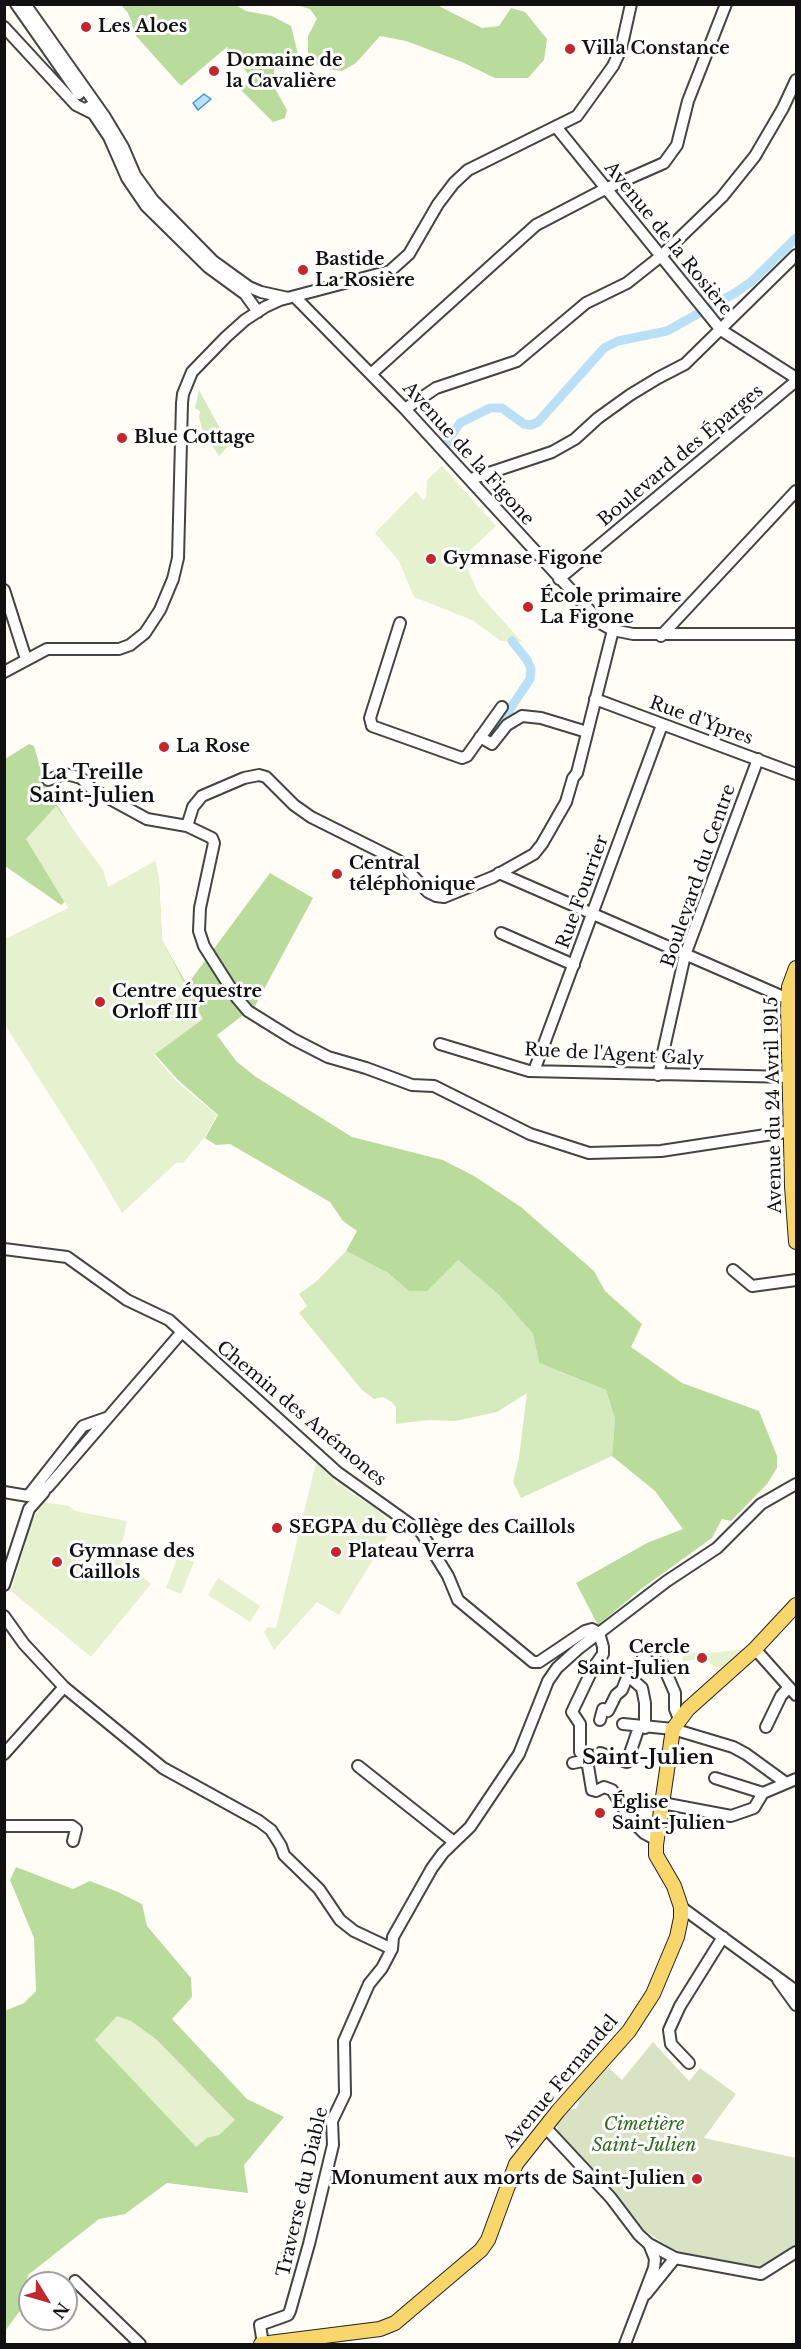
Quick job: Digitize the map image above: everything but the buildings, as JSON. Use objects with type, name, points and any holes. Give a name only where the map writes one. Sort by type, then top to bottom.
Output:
[{"type":"main road","name":"Avenue du 24 Avril 1915","points":[[796,968],[790,984],[788,999],[793,1085],[796,1242]]},
{"type":"main road","points":[[681,1907],[674,1886],[656,1855],[662,1803],[676,1724],[688,1708],[756,1649],[796,1605]]},
{"type":"main road","name":"Avenue Fernandel","points":[[262,2344],[380,2329],[395,2323],[481,2250],[488,2240],[516,2164],[545,2127],[609,2056],[629,2031],[653,1994],[677,1937],[681,1907]]},
{"type":"street","points":[[16,4],[123,147],[141,186],[184,232],[213,261],[249,286],[261,292],[292,298]]},
{"type":"street","points":[[25,4],[98,113],[128,178],[146,206],[208,267],[245,294],[258,312]]},
{"type":"street","points":[[4,672],[47,649],[119,649],[138,640],[154,622],[173,579],[178,558],[183,393],[192,372],[238,326],[258,312],[292,298],[390,271],[409,254],[438,204],[454,183],[468,170],[557,128],[577,116],[584,110],[613,66],[621,49],[631,4]]},
{"type":"street","points":[[371,374],[536,225],[605,189],[664,163],[677,145],[688,101],[726,4]]},
{"type":"street","points":[[4,27],[76,105],[98,113]]},
{"type":"street","points":[[405,409],[436,388],[517,361],[586,303],[627,283],[661,256],[722,197],[755,156],[783,108],[796,80]]},
{"type":"street","name":"Avenue de la Rosière","points":[[557,128],[721,330],[796,380]]},
{"type":"street","points":[[471,479],[552,452],[575,439],[598,418],[630,395],[685,364],[796,255]]},
{"type":"street","name":"Avenue de la Figone","points":[[292,298],[405,409],[602,624],[613,630],[661,636],[796,634]]},
{"type":"street","name":"Boulevard des Éparges","points":[[559,579],[796,380]]},
{"type":"street","points":[[661,636],[796,491]]},
{"type":"street","points":[[4,590],[26,659]]},
{"type":"street","points":[[400,623],[370,718],[372,726],[462,758],[484,741],[502,707]]},
{"type":"street","points":[[187,826],[193,807],[202,796],[244,778],[259,775],[266,777],[294,805],[311,817],[399,861],[428,892],[436,897],[444,897],[493,877],[528,858],[542,844],[566,802],[573,778],[577,773],[613,630]]},
{"type":"street","name":"Rue d'Ypres","points":[[595,699],[796,774]]},
{"type":"street","points":[[484,741],[495,741],[507,725],[522,716],[541,718],[587,732]]},
{"type":"street","name":"Rue Fourrier","points":[[534,1071],[662,725]]},
{"type":"street","name":"Boulevard du Centre","points":[[658,1075],[685,955],[758,759]]},
{"type":"street","points":[[48,780],[64,774],[81,778],[92,789],[147,819],[187,826],[212,838],[214,843],[200,908],[199,932],[204,946],[237,998],[248,1011],[320,1053],[412,1085],[434,1086],[530,1134],[589,1153],[660,1151],[793,1125]]},
{"type":"street","points":[[499,873],[788,999]]},
{"type":"street","points":[[501,933],[574,965]]},
{"type":"street","name":"Rue de l'Agent Galy","points":[[440,1044],[534,1071],[658,1075],[793,1085]]},
{"type":"street","name":"Chemin des Anémones","points":[[4,1248],[67,1257],[128,1300],[169,1320],[337,1472],[421,1532],[448,1576],[458,1600],[533,1662],[539,1662],[585,1631],[592,1629],[599,1633],[667,1581],[717,1548],[761,1504],[796,1484]]},
{"type":"street","points":[[733,1270],[752,1286],[796,1280]]},
{"type":"street","points":[[4,1585],[29,1509],[181,1333]]},
{"type":"street","points":[[29,1509],[28,1496],[83,1426],[109,1416]]},
{"type":"street","points":[[4,1492],[28,1496],[48,1487]]},
{"type":"street","points":[[4,1616],[24,1644],[64,1688],[162,1768],[259,1821],[271,1830],[284,1855],[319,1889],[340,1920],[354,1931],[392,1950],[393,1937],[420,1888],[443,1853],[470,1827],[514,1763],[552,1674],[562,1662],[599,1633],[603,1654],[592,1668],[572,1712],[580,1724],[580,1752],[586,1760],[592,1790],[608,1788],[615,1792],[631,1820],[644,1833],[657,1840]]},
{"type":"street","points":[[756,1649],[793,1691],[782,1696],[766,1727]]},
{"type":"street","points":[[643,1657],[654,1665],[662,1663],[675,1693],[676,1724]]},
{"type":"street","points":[[600,1720],[603,1708],[608,1711],[616,1695],[622,1690],[625,1673],[642,1688],[645,1702],[642,1727],[627,1762],[600,1753]]},
{"type":"street","points":[[4,1754],[64,1688]]},
{"type":"street","points":[[623,1724],[642,1727],[676,1724],[741,1750],[791,1781]]},
{"type":"street","points":[[573,1763],[586,1760]]},
{"type":"street","points":[[358,1766],[454,1842]]},
{"type":"street","points":[[715,1778],[763,1793]]},
{"type":"street","points":[[662,1803],[731,1816],[754,1808],[763,1793],[791,1781]]},
{"type":"street","points":[[4,1826],[72,1826],[76,1829],[73,1841]]},
{"type":"street","points":[[681,1907],[796,1991]]},
{"type":"street","points":[[689,2063],[671,2044],[669,2030],[680,2006],[723,1937]]},
{"type":"street","name":"Traverse du Diable","points":[[262,2344],[261,2325],[288,2315],[304,2263],[333,2145],[332,2121],[345,2094],[344,2041],[369,1984],[382,1968],[392,1950]]},
{"type":"street","points":[[775,1975],[796,2005]]},
{"type":"street","points":[[545,2127],[611,2198],[639,2235],[649,2244],[675,2258],[761,2274],[796,2252]]},
{"type":"street","points":[[625,2344],[655,2259],[649,2244]]},
{"type":"street","points":[[641,2302],[675,2258]]},
{"type":"street","points":[[78,2284],[140,2344]]},
{"type":"green space","points":[[121,5],[236,5],[246,11],[272,16],[291,26],[298,54],[294,61],[276,61],[272,83],[287,110],[285,118],[273,122],[240,89],[252,79],[227,47],[181,86],[136,36],[128,13]]},
{"type":"green space","points":[[296,5],[437,5],[482,28],[499,26],[511,8],[525,12],[547,39],[544,60],[528,78],[495,78],[462,62],[406,41],[380,36],[356,63],[342,71],[321,68],[308,56],[308,36],[317,19],[310,9]]},
{"type":"green space","points":[[199,390],[229,445],[219,456],[210,442],[205,440],[199,417],[200,411],[195,408]]},
{"type":"green space","points":[[442,466],[496,526],[463,557],[478,593],[522,642],[501,641],[472,620],[414,597],[399,561],[375,533],[416,491],[423,500],[426,498],[427,480]]},
{"type":"green space","points":[[29,744],[34,746],[46,787],[69,824],[84,886],[61,905],[5,866],[5,759]]},
{"type":"green space","name":"Centre équestre Orloff III","points":[[56,806],[103,870],[108,887],[155,861],[159,880],[162,940],[203,1019],[154,1055],[176,1081],[217,1115],[204,1138],[183,1163],[176,1163],[122,1213],[5,1025],[5,939],[68,908],[26,839]]},
{"type":"green space","points":[[155,861],[159,880],[162,940],[187,985],[270,873],[313,898],[255,1006],[217,1035],[236,1061],[256,1077],[352,1137],[443,1160],[474,1176],[521,1207],[594,1271],[605,1291],[642,1324],[631,1347],[682,1383],[759,1411],[777,1456],[777,1468],[767,1484],[731,1521],[722,1519],[712,1538],[641,1589],[598,1625],[576,1583],[647,1543],[683,1529],[655,1491],[612,1456],[615,1419],[606,1390],[539,1363],[533,1334],[500,1296],[458,1260],[427,1291],[409,1291],[388,1273],[346,1251],[357,1231],[343,1221],[330,1202],[230,1144],[216,1145],[205,1138],[218,1115],[178,1080],[144,1042]]},
{"type":"green space","points":[[346,1251],[388,1273],[409,1291],[458,1260],[500,1296],[533,1334],[539,1363],[606,1390],[615,1419],[612,1456],[521,1498],[513,1482],[519,1458],[527,1393],[497,1412],[455,1421],[428,1420],[396,1424],[396,1407],[392,1402],[383,1397],[374,1399],[362,1390],[299,1313],[307,1306],[299,1294],[316,1282]]},
{"type":"green space","name":"Plateau Verra","points":[[316,1462],[335,1480],[337,1485],[342,1484],[354,1495],[374,1507],[390,1524],[395,1524],[339,1615],[317,1602],[274,1650],[264,1632],[268,1627],[276,1628]]},
{"type":"green space","points":[[43,1502],[69,1506],[75,1511],[127,1521],[123,1540],[114,1551],[151,1584],[91,1657],[11,1591],[32,1521]]},
{"type":"green space","points":[[178,1556],[194,1562],[181,1594],[166,1588]]},
{"type":"green space","points":[[218,1578],[260,1606],[250,1622],[208,1595]]},
{"type":"green space","points":[[745,1649],[724,1668],[715,1668],[704,1657],[683,1662],[682,1651],[703,1654]]},
{"type":"green space","points":[[16,1867],[73,1889],[90,1881],[142,1904],[147,1926],[191,1978],[192,1997],[172,2019],[247,2099],[284,2117],[244,2165],[248,2193],[167,2183],[125,2214],[99,2219],[33,2271],[18,2271],[18,2313],[5,2331],[5,2009],[24,2003],[36,1991],[34,1938],[10,1880]]},
{"type":"green space","points":[[117,2016],[131,2021],[156,2039],[235,2120],[219,2135],[207,2138],[196,2147],[95,2040]]},
{"type":"green space","name":"Cimetière Saint-Julien","points":[[653,2042],[689,2081],[700,2068],[736,2094],[704,2138],[796,2158],[796,2247],[762,2268],[677,2252],[645,2231],[620,2199],[558,2131],[557,2124],[568,2109],[576,2109],[578,2099],[608,2067],[622,2080]]},
{"type":"water","points":[[204,94],[211,99],[198,110],[193,103]]},
{"type":"waterway","points":[[442,454],[460,423],[490,408],[502,408],[524,424],[531,425],[538,422],[604,348],[618,341],[667,331],[735,293],[751,282],[796,238]]},
{"type":"waterway","points":[[490,739],[530,679],[531,669],[527,660],[512,641]]},
{"type":"place","name":"Les Aloes","points":[[86,27]]},
{"type":"place","name":"Villa Constance","points":[[570,49]]},
{"type":"place","name":"Domaine de la Cavalière","points":[[214,71]]},
{"type":"place","name":"Bastide La Rosière","points":[[303,270]]},
{"type":"place","name":"Blue Cottage","points":[[122,438]]},
{"type":"place","name":"Gymnase Figone","points":[[431,559]]},
{"type":"place","name":"École primaire La Figone","points":[[528,607]]},
{"type":"place","name":"La Rose","points":[[164,747]]},
{"type":"place","name":"Central téléphonique","points":[[337,874]]},
{"type":"place","name":"Centre équestre Orloff III","points":[[100,1002]]},
{"type":"place","name":"SEGPA du Collège des Caillols","points":[[277,1528]]},
{"type":"place","name":"Plateau Verra","points":[[336,1552]]},
{"type":"place","name":"Gymnase des Caillols","points":[[57,1562]]},
{"type":"place","name":"Cercle Saint-Julien","points":[[702,1658]]},
{"type":"place","name":"Église Saint-Julien","points":[[600,1813]]},
{"type":"place","name":"Monument aux morts de Saint-Julien","points":[[697,2179]]},
{"type":"district","name":"La Treille Saint-Julien","points":[[92,784]]},
{"type":"district","name":"Saint-Julien","points":[[648,1758]]}]
